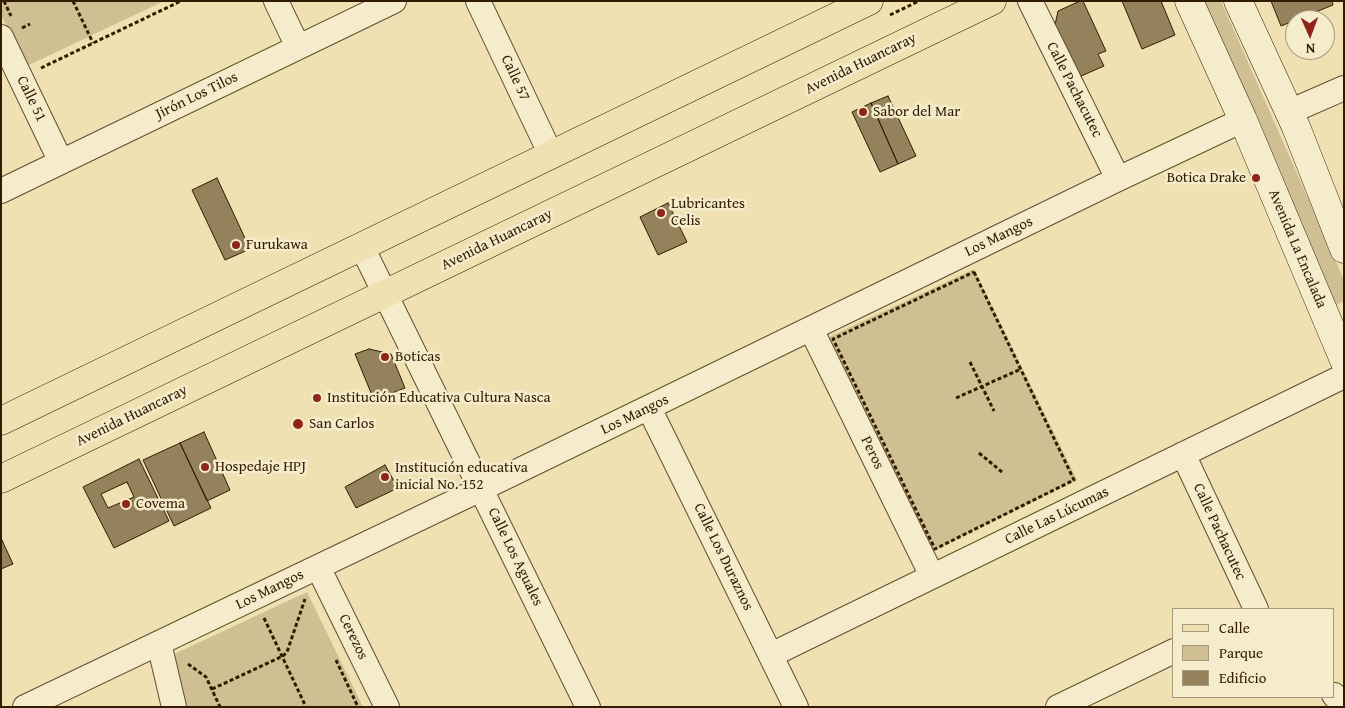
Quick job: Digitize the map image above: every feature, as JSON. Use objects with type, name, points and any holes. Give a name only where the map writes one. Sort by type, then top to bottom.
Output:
[{"type":"main road","points":[[1,421],[869,1]]},
{"type":"main road","name":"Avenida Huancaray","points":[[2,478],[992,1]]},
{"type":"main road","name":"Avenida La Encalada","points":[[1190,1],[1243,120],[1344,360]]},
{"type":"main road","points":[[1238,1],[1289,112],[1344,249]]},
{"type":"street","points":[[276,1],[298,47]]},
{"type":"street","name":"Jirón Los Tilos","points":[[1,191],[394,1]]},
{"type":"street","name":"Calle 57","points":[[478,1],[551,155]]},
{"type":"street","name":"Calle Pachacutec","points":[[1030,1],[1118,179]]},
{"type":"street","name":"Calle 51","points":[[1,37],[61,162]]},
{"type":"street","points":[[1289,112],[1344,88]]},
{"type":"street","name":"Los Mangos","points":[[26,707],[1243,120]]},
{"type":"street","name":"Calle Los Aguales","points":[[362,247],[588,707]]},
{"type":"street","name":"Peros","points":[[811,329],[932,576]]},
{"type":"street","name":"Calle Las Lúcumas","points":[[771,655],[1344,376]]},
{"type":"street","name":"Calle Los Duraznos","points":[[649,408],[796,707]]},
{"type":"street","name":"Calle Pachacutec","points":[[1183,454],[1256,608]]},
{"type":"street","name":"Cerezos","points":[[318,567],[388,707]]},
{"type":"street","points":[[159,643],[174,707]]},
{"type":"street","points":[[1058,707],[1172,652]]},
{"type":"street","points":[[1335,696],[1344,706]]},
{"type":"path","points":[[73,1],[93,43]]},
{"type":"path","points":[[21,78],[181,1]]},
{"type":"path","points":[[974,272],[1021,369],[1074,480],[934,548],[833,339],[974,272]]},
{"type":"path","points":[[970,362],[994,411]]},
{"type":"path","points":[[956,398],[1021,369]]},
{"type":"path","points":[[979,453],[1002,472]]},
{"type":"path","points":[[297,602],[305,597]]},
{"type":"path","points":[[305,597],[310,606]]},
{"type":"path","points":[[212,689],[283,656],[287,652],[305,597]]},
{"type":"path","points":[[256,622],[272,614]]},
{"type":"path","points":[[264,618],[306,707]]},
{"type":"path","points":[[334,656],[358,707]]},
{"type":"path","points":[[181,660],[206,677],[220,707]]},
{"type":"green space","points":[[1,1],[164,1],[27,66],[1,15]]},
{"type":"green space","points":[[1201,1],[1221,1],[1344,280],[1344,301],[1333,307]]},
{"type":"green space","points":[[974,269],[1077,480],[931,552],[829,337]]},
{"type":"green space","points":[[307,592],[363,707],[183,707],[170,656]]},
{"type":"building","points":[[1083,1],[1106,51],[1098,54],[1104,66],[1079,77],[1055,25],[1058,11]]},
{"type":"building","points":[[1122,1],[1161,1],[1175,35],[1142,49]]},
{"type":"building","points":[[1271,1],[1332,1],[1333,5],[1321,10],[1285,10],[1285,24],[1281,26]]},
{"type":"building","points":[[888,96],[916,156],[898,164],[871,103]]},
{"type":"building","points":[[871,103],[898,164],[880,172],[852,112]]},
{"type":"building","points":[[217,178],[250,249],[225,260],[192,190]]},
{"type":"building","points":[[668,203],[687,242],[658,255],[640,217]]},
{"type":"building","points":[[369,349],[391,354],[405,388],[374,400],[355,354]]},
{"type":"building","name":"Hospedaje HPJ","points":[[204,432],[230,490],[207,501],[180,443]]},
{"type":"building","name":"Covema","points":[[180,443],[211,508],[174,526],[143,460]]},
{"type":"building","name":"Covema","points":[[139,459],[169,521],[114,548],[83,487]]},
{"type":"building","points":[[385,465],[398,488],[356,508],[345,487]]},
{"type":"building","points":[[127,482],[134,497],[108,508],[101,494]]},
{"type":"building","points":[[1,538],[13,564],[1,569]]},
{"type":"place","name":"Sabor del Mar","points":[[863,112]]},
{"type":"place","name":"Botica Drake","points":[[1256,178]]},
{"type":"place","name":"Lubricantes Celis","points":[[661,213]]},
{"type":"place","name":"Furukawa","points":[[236,245]]},
{"type":"place","name":"Boticas","points":[[385,357]]},
{"type":"place","name":"Institución Educativa Cultura Nasca","points":[[317,398]]},
{"type":"place","name":"San Carlos","points":[[298,424]]},
{"type":"place","name":"Hospedaje HPJ","points":[[205,467]]},
{"type":"place","name":"Institución educativa inicial No. 152","points":[[385,477]]},
{"type":"place","name":"Covema","points":[[126,504]]}]
